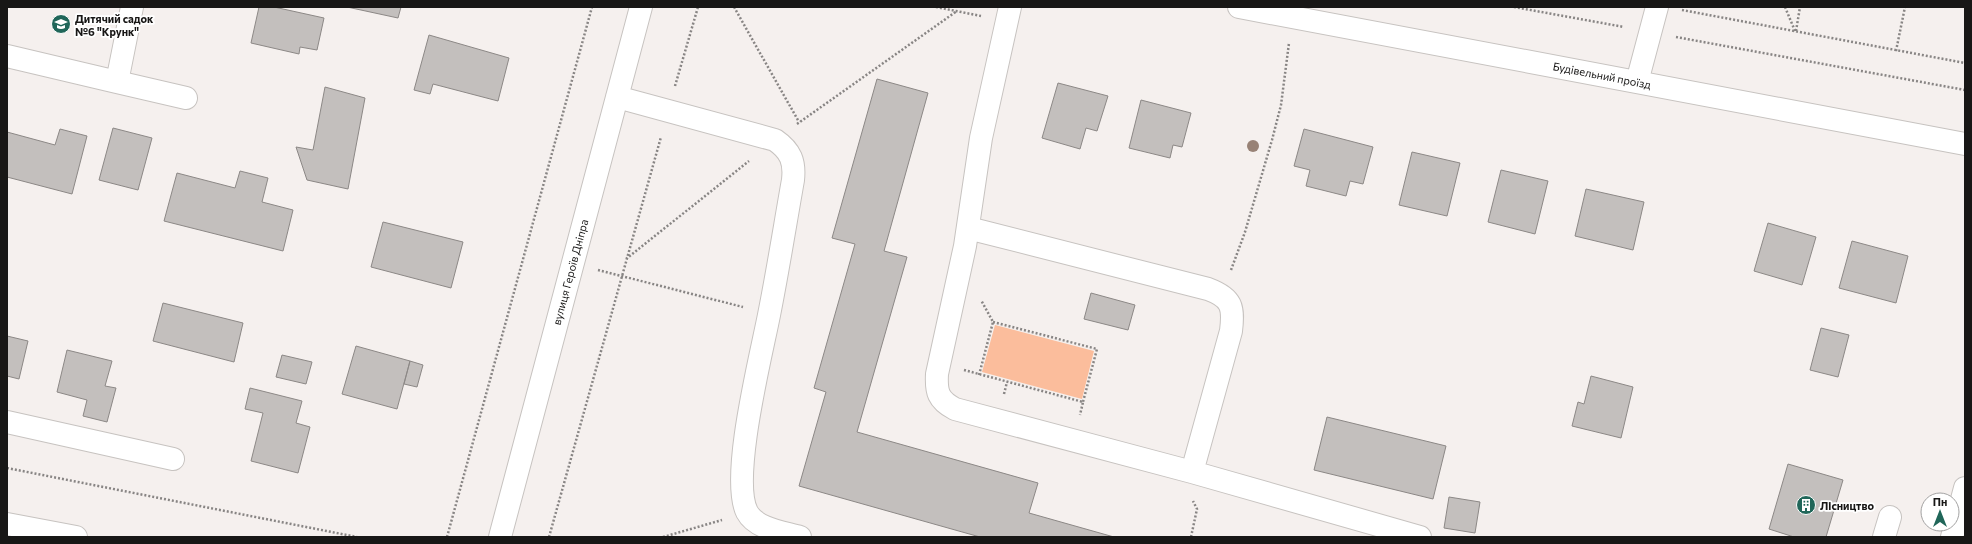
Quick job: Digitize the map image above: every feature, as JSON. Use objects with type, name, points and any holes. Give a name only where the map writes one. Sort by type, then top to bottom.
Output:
[{"type":"street","points":[[117,82],[132,7]]},
{"type":"street","name":"вулиця Героїв Дніпра","points":[[500,537],[641,7]]},
{"type":"street","name":"Будівельний проїзд","points":[[1239,7],[1965,144]]},
{"type":"street","points":[[1637,82],[1657,7]]},
{"type":"street","points":[[1009,14],[977,161],[968,228],[939,364],[936,384],[939,396],[944,403],[955,409],[1192,472],[1420,537]]},
{"type":"street","points":[[7,56],[186,98]]},
{"type":"street","points":[[617,97],[775,140],[790,153],[793,163],[793,180],[750,415],[743,462],[743,501],[748,513],[757,523],[800,537]]},
{"type":"street","points":[[968,228],[1195,285],[1221,294],[1228,301],[1233,311],[1231,331],[1192,472]]},
{"type":"street","points":[[7,422],[173,460]]},
{"type":"street","points":[[1952,537],[1965,488]]},
{"type":"street","points":[[7,524],[76,537]]},
{"type":"path","points":[[447,537],[592,7]]},
{"type":"path","points":[[549,537],[621,276],[698,7]]},
{"type":"path","points":[[734,7],[799,123]]},
{"type":"path","points":[[936,7],[1009,14]]},
{"type":"path","points":[[1514,7],[1965,90]]},
{"type":"path","points":[[1785,7],[1796,32]]},
{"type":"path","points":[[1796,32],[1800,7]]},
{"type":"path","points":[[1896,51],[1905,7]]},
{"type":"path","points":[[1681,10],[1965,63]]},
{"type":"path","points":[[1221,294],[1245,232],[1272,140],[1281,105],[1287,55],[1295,17]]},
{"type":"path","points":[[572,264],[769,313]]},
{"type":"path","points":[[961,265],[993,322],[979,375]]},
{"type":"path","points":[[993,322],[1098,349],[1073,440]]},
{"type":"path","points":[[939,364],[1083,402]]},
{"type":"path","points":[[7,468],[358,537]]},
{"type":"path","points":[[1191,537],[1197,509],[1187,490],[1192,472]]},
{"type":"path","points":[[663,537],[748,513]]},
{"type":"shaded area","points":[[995,325],[1094,351],[1082,399],[982,372]]},
{"type":"building","points":[[259,7],[274,7],[324,18],[317,50],[300,47],[299,54],[251,43]]},
{"type":"building","points":[[347,7],[401,7],[398,18]]},
{"type":"building","points":[[429,35],[509,58],[498,101],[433,84],[430,94],[414,90]]},
{"type":"building","points":[[877,79],[928,93],[884,251],[907,257],[857,432],[1038,483],[1029,513],[1114,537],[980,537],[799,486],[826,392],[814,388],[855,244],[832,238]]},
{"type":"building","points":[[1058,83],[1108,96],[1097,131],[1086,128],[1080,149],[1042,138]]},
{"type":"building","points":[[325,87],[365,98],[348,189],[307,180],[296,147],[313,150]]},
{"type":"building","points":[[1141,100],[1191,113],[1182,147],[1173,145],[1170,158],[1129,148]]},
{"type":"building","points":[[113,128],[152,138],[138,190],[99,180]]},
{"type":"building","points":[[60,129],[87,136],[72,194],[7,177],[7,132],[55,145]]},
{"type":"building","points":[[1304,129],[1373,147],[1363,184],[1350,181],[1346,196],[1306,186],[1310,170],[1294,166]]},
{"type":"building","points":[[1412,152],[1460,163],[1447,216],[1399,205]]},
{"type":"building","points":[[1501,170],[1548,181],[1535,234],[1488,222]]},
{"type":"building","points":[[240,171],[268,178],[262,202],[293,210],[283,251],[164,221],[177,173],[235,188]]},
{"type":"building","points":[[1586,189],[1644,202],[1633,250],[1575,236]]},
{"type":"building","points":[[383,222],[463,242],[451,288],[371,267]]},
{"type":"building","points":[[1768,223],[1816,237],[1802,285],[1754,271]]},
{"type":"building","points":[[1852,241],[1908,256],[1896,303],[1839,288]]},
{"type":"building","points":[[1091,293],[1135,305],[1128,330],[1084,319]]},
{"type":"building","points":[[163,303],[243,323],[234,362],[153,341]]},
{"type":"building","points":[[1821,328],[1849,335],[1838,377],[1810,370]]},
{"type":"building","points":[[7,336],[28,341],[19,379],[7,376]]},
{"type":"building","points":[[356,346],[410,361],[397,409],[342,394]]},
{"type":"building","points":[[67,350],[112,361],[105,386],[116,388],[107,422],[83,416],[87,400],[57,392]]},
{"type":"building","points":[[282,355],[312,362],[306,384],[276,377]]},
{"type":"building","points":[[410,361],[423,365],[417,387],[404,384]]},
{"type":"building","points":[[1591,376],[1633,387],[1621,438],[1572,426],[1578,402],[1584,404]]},
{"type":"building","points":[[250,388],[302,401],[296,423],[310,427],[298,473],[251,461],[263,413],[245,409]]},
{"type":"building","points":[[1327,417],[1446,446],[1433,499],[1314,470]]},
{"type":"building","name":"Лісництво","points":[[1788,464],[1843,480],[1826,537],[1794,537],[1769,529]]},
{"type":"building","points":[[1449,497],[1480,502],[1475,533],[1444,528]]},
{"type":"place","name":"Дитячий садок №6 \"Крунк\"","points":[[61,24]]},
{"type":"place","name":"Лісництво","points":[[1806,505]]}]
